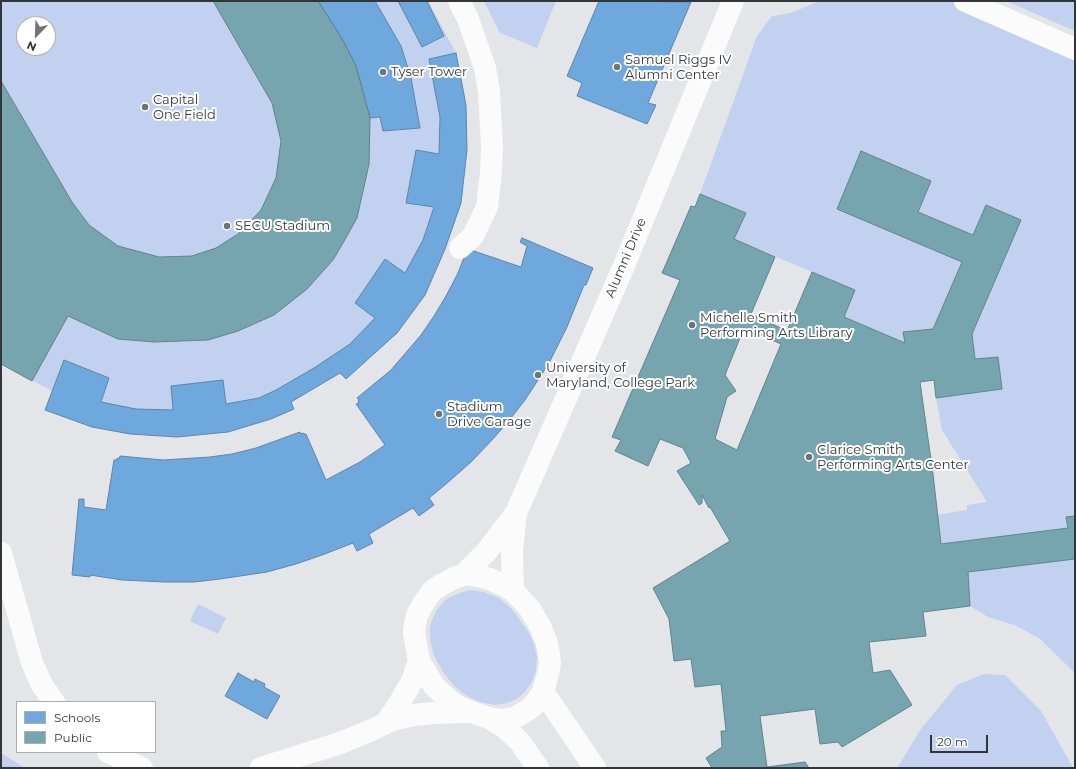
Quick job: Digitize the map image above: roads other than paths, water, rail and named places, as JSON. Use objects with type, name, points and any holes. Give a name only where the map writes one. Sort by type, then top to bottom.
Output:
[{"type":"street","points":[[459,1],[471,27],[485,68],[489,92],[492,146],[487,207],[473,236],[460,248]]},
{"type":"street","name":"Alumni Drive","points":[[516,513],[623,268],[733,1]]},
{"type":"street","points":[[965,1],[1075,48]]},
{"type":"street","points":[[463,575],[487,551],[516,513]]},
{"type":"street","points":[[513,591],[512,551],[516,513]]},
{"type":"street","points":[[1,553],[32,663],[42,685],[53,701]]},
{"type":"street","points":[[261,768],[340,743],[372,730],[386,722],[414,715],[447,712],[480,715],[500,720],[516,717],[534,705],[543,692],[550,662],[547,643],[540,626],[530,609],[513,591],[490,579],[470,574],[450,580],[432,591],[418,612],[414,633],[419,661],[427,675],[441,693],[450,701],[480,715],[505,728],[520,742],[538,768]]},
{"type":"street","points":[[386,722],[412,681],[419,661]]},
{"type":"street","points":[[543,692],[595,768]]},
{"type":"street","points":[[110,753],[142,768]]},
{"type":"place","name":"Samuel Riggs IV Alumni Center","points":[[617,67]]},
{"type":"place","name":"Tyser Tower","points":[[383,72]]},
{"type":"place","name":"Capital One Field","points":[[145,107]]},
{"type":"place","name":"SECU Stadium","points":[[227,226]]},
{"type":"place","name":"Michelle Smith Performing Arts Library","points":[[692,325]]},
{"type":"place","name":"University of Maryland, College Park","points":[[538,375]]},
{"type":"place","name":"Stadium Drive Garage","points":[[439,414]]},
{"type":"place","name":"Clarice Smith Performing Arts Center","points":[[809,457]]}]
